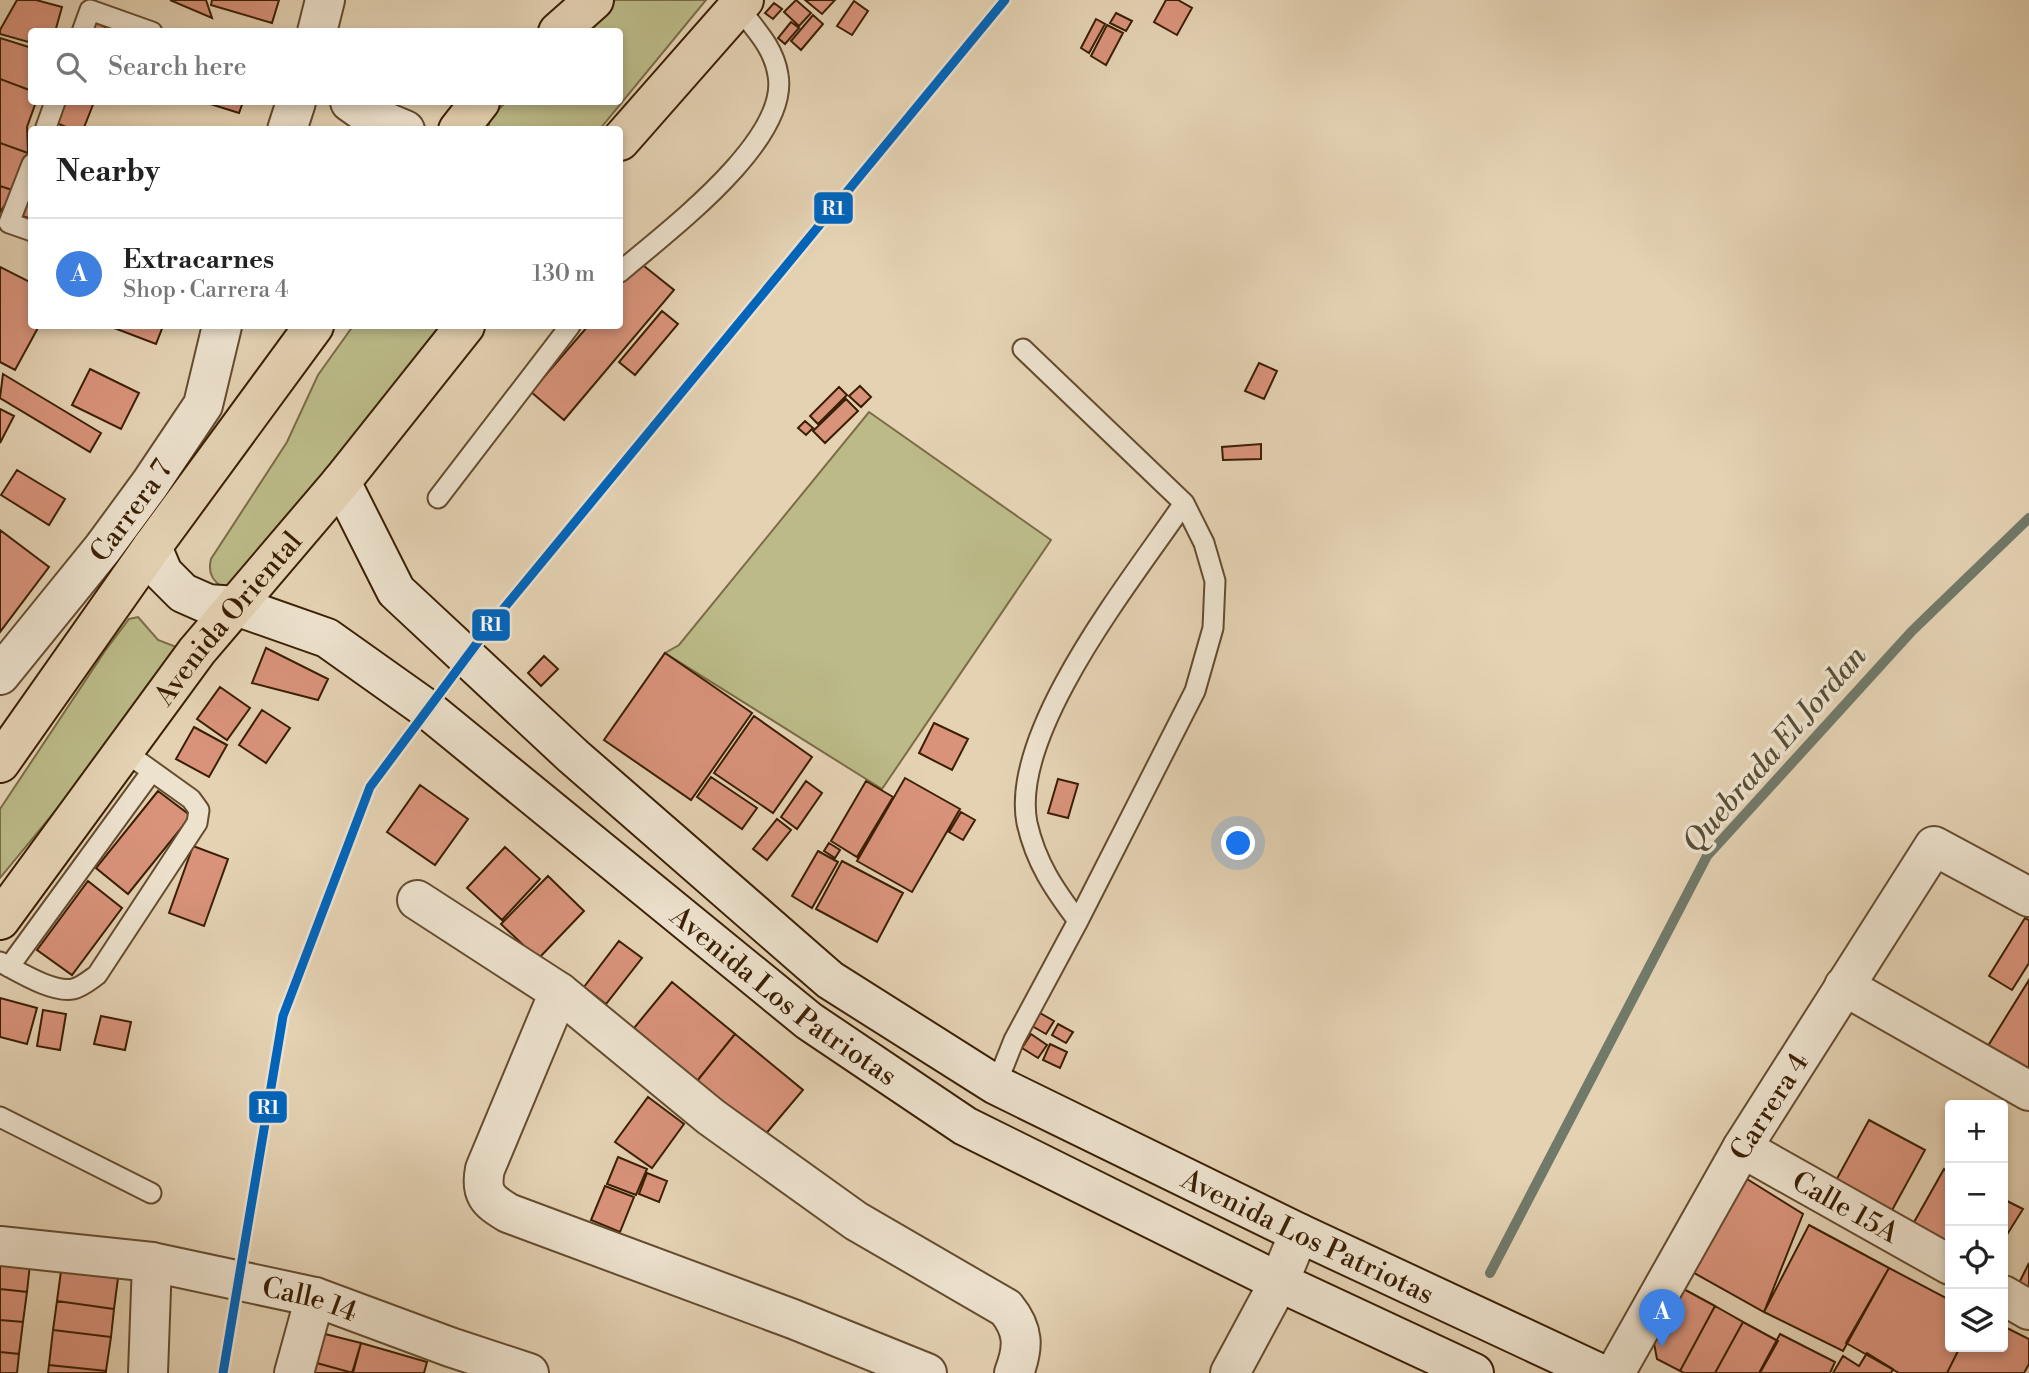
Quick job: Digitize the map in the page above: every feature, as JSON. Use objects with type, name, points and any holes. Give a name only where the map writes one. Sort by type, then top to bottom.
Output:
[{"type":"main road","points":[[562,28],[594,0]]},
{"type":"main road","points":[[623,138],[741,3]]},
{"type":"main road","points":[[461,126],[478,105]]},
{"type":"main road","points":[[0,763],[152,547],[312,329]]},
{"type":"main road","name":"Avenida Oriental","points":[[0,920],[138,761],[197,651],[341,482],[463,329]]},
{"type":"street","points":[[318,28],[325,0]]},
{"type":"street","points":[[288,126],[295,105]]},
{"type":"street","points":[[355,105],[367,114],[396,126]]},
{"type":"street","name":"Carrera 7","points":[[0,675],[103,548],[203,405],[221,329]]},
{"type":"street","name":"Avenida Los Patriotas","points":[[341,482],[396,591],[573,756],[830,980],[996,1085],[1299,1233],[1557,1364],[1599,1373]]},
{"type":"street","points":[[150,484],[152,547]]},
{"type":"street","name":"Avenida Los Patriotas","points":[[152,547],[163,573],[183,593],[208,604],[236,606],[327,638],[405,694],[809,1021],[965,1126],[1279,1282],[1474,1373]]},
{"type":"street","name":"Carrera 4","points":[[1615,1373],[1742,1148],[1934,846],[2029,897]]},
{"type":"street","points":[[417,900],[559,992],[711,1117],[856,1221],[1006,1308],[1017,1322],[1020,1342],[1019,1359],[1014,1373]]},
{"type":"street","points":[[1844,986],[2029,1091]]},
{"type":"street","points":[[559,992],[485,1169],[482,1182],[485,1194],[493,1204],[508,1213],[793,1319],[927,1373]]},
{"type":"street","name":"Calle 15A","points":[[1742,1148],[1945,1262]]},
{"type":"street","points":[[1230,1373],[1279,1282],[1299,1233]]},
{"type":"street","name":"Calle 14","points":[[0,1246],[152,1262],[315,1297],[446,1360],[529,1373]]},
{"type":"street","points":[[148,1373],[152,1262]]},
{"type":"street","points":[[294,1373],[315,1297]]},
{"type":"street","points":[[2008,1298],[2029,1310]]},
{"type":"lane","points":[[623,269],[729,175],[747,155],[770,117],[779,83],[774,59],[741,3]]},
{"type":"lane","points":[[83,28],[90,10],[141,28]]},
{"type":"lane","points":[[46,126],[54,105]]},
{"type":"lane","points":[[28,174],[9,223],[28,230]]},
{"type":"lane","points":[[438,498],[568,329]]},
{"type":"lane","points":[[996,1085],[1014,1040],[1195,691],[1213,628],[1215,581],[1204,543],[1184,503],[1023,349]]},
{"type":"lane","points":[[1078,921],[1047,880],[1035,850],[1027,822],[1027,784],[1043,727],[1072,668],[1184,503]]},
{"type":"lane","points":[[138,761],[191,799],[199,810],[197,823],[97,975],[74,989],[64,989],[45,984],[5,964],[138,761]]},
{"type":"lane","points":[[0,1117],[151,1193]]},
{"type":"shaded area","points":[[615,0],[706,0],[623,101],[623,28],[582,28]]},
{"type":"shaded area","points":[[503,105],[620,105],[602,126],[489,126],[489,119]]},
{"type":"shaded area","points":[[351,329],[443,329],[367,427],[225,590],[212,577],[211,559],[287,442],[318,375]]},
{"type":"shaded area","points":[[869,412],[1051,540],[882,789],[665,653],[679,645]]},
{"type":"shaded area","points":[[138,617],[158,640],[179,648],[169,673],[0,878],[0,809],[105,651],[129,619]]},
{"type":"building","points":[[17,0],[36,0],[62,7],[56,28],[28,28],[28,42],[0,34]]},
{"type":"building","points":[[170,0],[206,0],[212,18]]},
{"type":"building","points":[[212,0],[279,0],[272,23],[211,5]]},
{"type":"building","points":[[796,0],[811,13],[799,26],[784,12]]},
{"type":"building","points":[[805,0],[835,0],[822,14]]},
{"type":"building","points":[[1166,0],[1178,0],[1192,8],[1177,35],[1154,22]]},
{"type":"building","points":[[854,1],[868,11],[852,35],[837,26]]},
{"type":"building","points":[[774,3],[782,9],[773,19],[765,13]]},
{"type":"building","points":[[1116,13],[1132,21],[1126,31],[1110,23]]},
{"type":"building","points":[[813,15],[823,24],[801,50],[791,41]]},
{"type":"building","points":[[1096,19],[1105,24],[1089,53],[1081,48]]},
{"type":"building","points":[[93,22],[108,28],[91,28]]},
{"type":"building","points":[[791,22],[799,28],[785,44],[778,38]]},
{"type":"building","points":[[1107,25],[1123,33],[1106,65],[1091,56]]},
{"type":"building","points":[[0,38],[28,47],[28,90],[0,79]]},
{"type":"building","points":[[0,79],[28,90],[28,105],[35,105],[27,127],[28,153],[0,143]]},
{"type":"building","points":[[61,105],[93,105],[85,126],[64,126],[54,122]]},
{"type":"building","points":[[214,105],[242,105],[239,113]]},
{"type":"building","points":[[0,143],[28,153],[15,191],[0,186]]},
{"type":"building","points":[[0,186],[15,191],[0,212]]},
{"type":"building","points":[[28,199],[28,218],[22,216]]},
{"type":"building","points":[[639,262],[674,290],[564,420],[531,392],[585,329],[623,329],[623,281]]},
{"type":"building","points":[[0,267],[28,281],[28,329],[37,329],[15,370],[0,362]]},
{"type":"building","points":[[662,311],[678,324],[635,375],[619,362]]},
{"type":"building","points":[[117,329],[162,329],[156,344]]},
{"type":"building","points":[[1259,363],[1277,371],[1264,399],[1245,391]]},
{"type":"building","points":[[90,369],[139,393],[121,429],[72,405]]},
{"type":"building","points":[[3,374],[101,433],[90,452],[0,398]]},
{"type":"building","points":[[860,386],[871,397],[861,407],[849,396]]},
{"type":"building","points":[[839,387],[847,395],[818,424],[810,416]]},
{"type":"building","points":[[846,399],[858,411],[825,443],[813,431]]},
{"type":"building","points":[[0,409],[14,416],[0,443]]},
{"type":"building","points":[[805,421],[813,428],[806,435],[798,428]]},
{"type":"building","points":[[1261,444],[1261,459],[1223,460],[1222,447]]},
{"type":"building","points":[[17,470],[65,499],[49,525],[1,495]]},
{"type":"building","points":[[0,530],[49,567],[0,632]]},
{"type":"building","points":[[266,648],[328,679],[318,700],[252,683]]},
{"type":"building","points":[[665,653],[752,713],[691,800],[604,740]]},
{"type":"building","points":[[544,656],[558,669],[541,686],[528,673]]},
{"type":"building","points":[[220,687],[250,708],[227,740],[197,719]]},
{"type":"building","points":[[262,710],[290,728],[266,763],[239,745]]},
{"type":"building","points":[[754,716],[812,757],[773,813],[714,773]]},
{"type":"building","points":[[934,723],[968,739],[952,770],[919,753]]},
{"type":"building","points":[[194,727],[227,745],[209,777],[176,759]]},
{"type":"building","points":[[711,777],[757,808],[742,829],[697,797]]},
{"type":"building","points":[[905,778],[960,809],[912,892],[857,861]]},
{"type":"building","points":[[1058,779],[1078,784],[1068,818],[1048,813]]},
{"type":"building","points":[[806,781],[822,793],[797,829],[781,817]]},
{"type":"building","points":[[866,781],[893,797],[857,857],[831,841]]},
{"type":"building","points":[[420,785],[468,819],[435,865],[387,832]]},
{"type":"building","points":[[158,791],[191,816],[128,894],[96,868]]},
{"type":"building","points":[[961,812],[975,820],[963,840],[949,832]]},
{"type":"building","points":[[777,819],[791,830],[767,860],[753,849]]},
{"type":"building","points":[[829,843],[840,850],[835,858],[824,851]]},
{"type":"building","points":[[193,846],[228,859],[204,926],[169,913]]},
{"type":"building","points":[[505,847],[540,879],[502,920],[467,888]]},
{"type":"building","points":[[818,851],[838,862],[812,908],[792,896]]},
{"type":"building","points":[[842,861],[903,893],[877,942],[816,909]]},
{"type":"building","points":[[548,876],[584,911],[538,959],[501,924]]},
{"type":"building","points":[[88,881],[122,908],[72,975],[37,950]]},
{"type":"building","points":[[2025,918],[2029,920],[2029,963],[2012,990],[1989,976]]},
{"type":"building","points":[[619,941],[642,958],[606,1004],[584,987]]},
{"type":"building","points":[[2029,980],[2029,1082],[1983,1054]]},
{"type":"building","points":[[672,982],[735,1034],[697,1081],[634,1028]]},
{"type":"building","points":[[0,998],[37,1008],[27,1044],[0,1037]]},
{"type":"building","points":[[43,1010],[66,1014],[60,1050],[37,1046]]},
{"type":"building","points":[[1040,1013],[1054,1021],[1046,1034],[1032,1026]]},
{"type":"building","points":[[101,1016],[131,1022],[125,1050],[94,1044]]},
{"type":"building","points":[[1058,1024],[1073,1032],[1066,1043],[1052,1035]]},
{"type":"building","points":[[735,1034],[803,1090],[764,1136],[697,1081]]},
{"type":"building","points":[[1031,1034],[1047,1045],[1038,1058],[1022,1048]]},
{"type":"building","points":[[1050,1044],[1067,1052],[1060,1068],[1043,1060]]},
{"type":"building","points":[[648,1097],[684,1124],[652,1168],[615,1142]]},
{"type":"building","points":[[1869,1120],[1925,1150],[1890,1214],[1834,1184]]},
{"type":"building","points":[[618,1157],[647,1169],[636,1195],[607,1184]]},
{"type":"building","points":[[1944,1169],[1945,1243],[1913,1224]]},
{"type":"building","points":[[647,1173],[667,1181],[659,1202],[639,1194]]},
{"type":"building","points":[[1739,1174],[1803,1214],[1764,1312],[1687,1269]]},
{"type":"building","points":[[605,1186],[634,1197],[620,1232],[591,1220]]},
{"type":"building","points":[[2008,1202],[2023,1209],[2008,1233]]},
{"type":"building","points":[[1809,1225],[1889,1268],[1843,1351],[1764,1312]]},
{"type":"building","points":[[0,1261],[30,1264],[27,1292],[0,1289]]},
{"type":"building","points":[[2029,1263],[2029,1288],[2019,1283]]},
{"type":"building","points":[[1889,1268],[1945,1297],[1945,1352],[1958,1352],[1947,1373],[1899,1373],[1846,1343]]},
{"type":"building","points":[[61,1271],[118,1278],[114,1309],[57,1301]]},
{"type":"building","points":[[1680,1287],[1715,1306],[1680,1371],[1657,1359],[1653,1338]]},
{"type":"building","points":[[0,1289],[27,1292],[23,1322],[0,1320]]},
{"type":"building","points":[[57,1301],[114,1309],[111,1337],[53,1330]]},
{"type":"building","points":[[1715,1306],[1743,1322],[1715,1373],[1680,1371]]},
{"type":"building","points":[[0,1320],[23,1322],[19,1354],[0,1352]]},
{"type":"building","points":[[1743,1322],[1778,1341],[1760,1373],[1715,1373]]},
{"type":"building","points":[[2008,1328],[2029,1339],[2029,1364],[2024,1373],[1947,1373],[1958,1352],[2008,1352]]},
{"type":"building","points":[[53,1330],[111,1337],[106,1371],[49,1365]]},
{"type":"building","points":[[321,1333],[361,1343],[353,1373],[313,1362]]},
{"type":"building","points":[[1780,1334],[1835,1362],[1830,1373],[1759,1373]]},
{"type":"building","points":[[361,1343],[427,1362],[424,1373],[352,1373]]},
{"type":"building","points":[[0,1352],[19,1354],[17,1373],[0,1373]]},
{"type":"building","points":[[1867,1353],[1893,1369],[1891,1373],[1833,1373],[1843,1356],[1859,1366]]},
{"type":"building","points":[[313,1362],[353,1373],[310,1373]]},
{"type":"building","points":[[49,1365],[106,1371],[106,1373],[48,1373]]},
{"type":"waterway","name":"Quebrada El Jordan","points":[[1490,1273],[1707,856],[1912,631],[2029,518]]},
{"type":"transit line","name":"R1","points":[[223,1373],[283,1016],[370,787],[495,619],[1005,0]]},
{"type":"place","name":"Extracarnes","points":[[1662,1347]]}]
